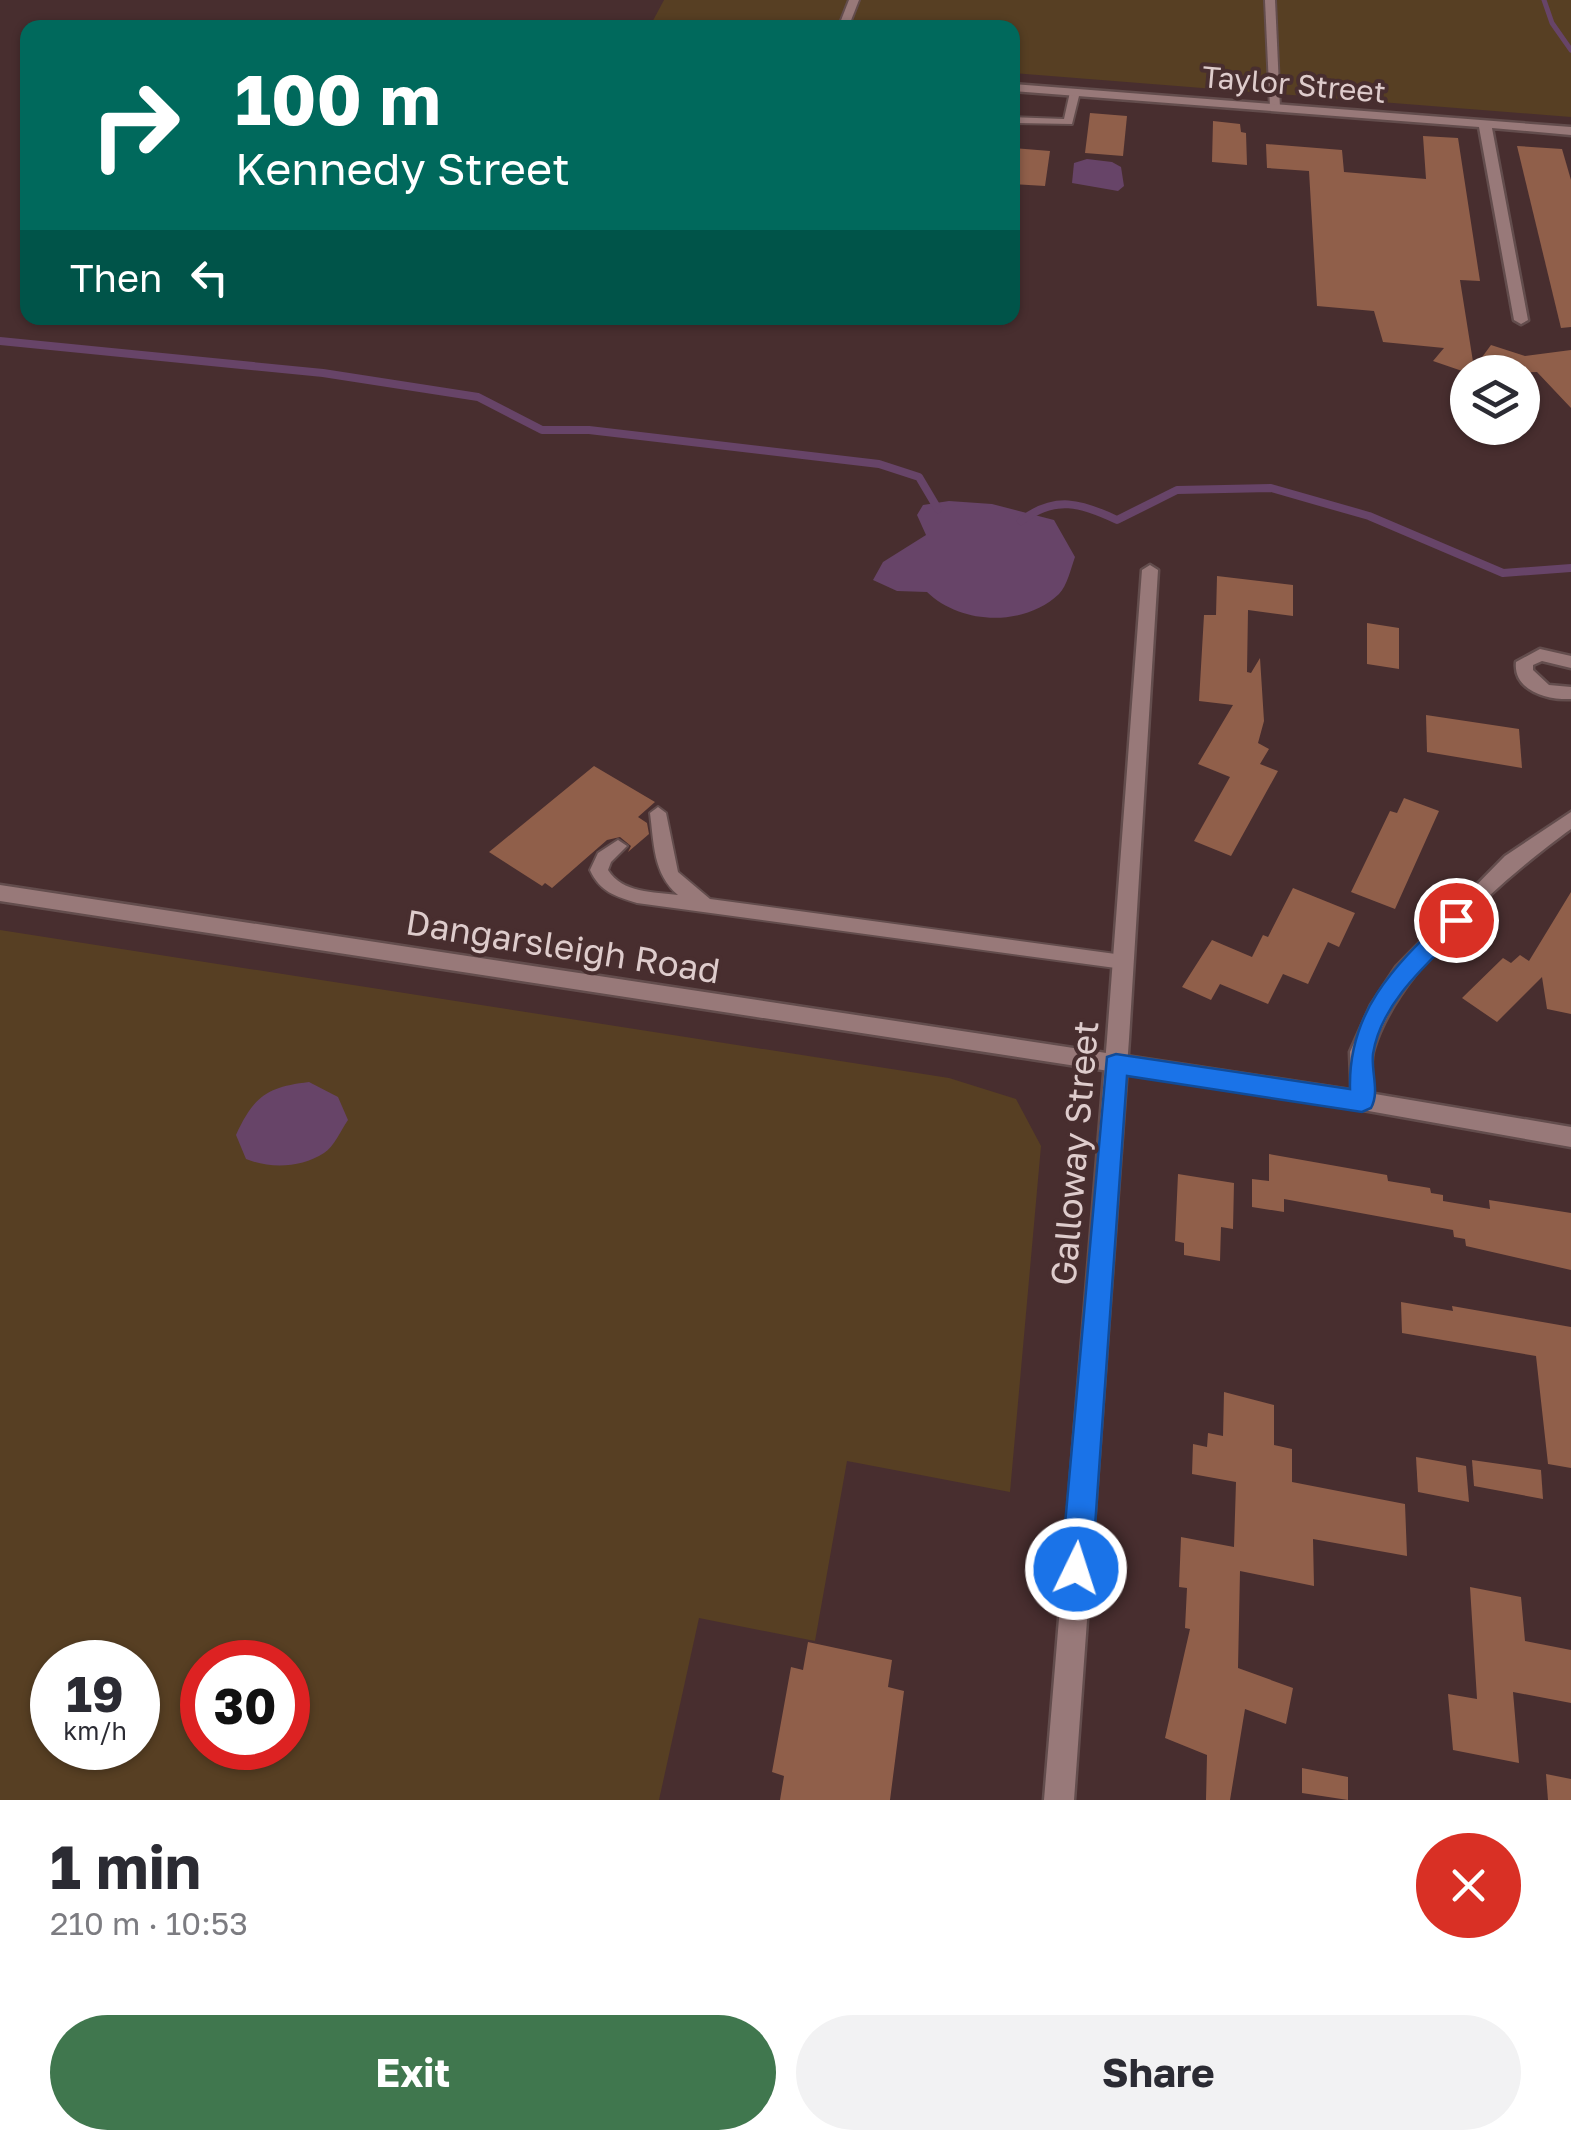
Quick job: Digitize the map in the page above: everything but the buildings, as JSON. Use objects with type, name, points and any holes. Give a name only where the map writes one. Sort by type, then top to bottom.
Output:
[{"type":"street","name":"Taylor Street","points":[[1020,88],[1571,131]]},
{"type":"street","points":[[1486,124],[1521,320]]},
{"type":"street","name":"Galloway Street","points":[[1059,1800],[1150,570]]},
{"type":"street","points":[[1571,662],[1540,654],[1525,662],[1524,670],[1534,685],[1544,691],[1571,693]]},
{"type":"street","points":[[1362,1101],[1361,1052],[1378,1011],[1404,973],[1512,861],[1571,820]]},
{"type":"street","name":"Dangarsleigh Road","points":[[0,893],[1362,1101],[1571,1137]]},
{"type":"lane","points":[[1270,0],[1276,108]]},
{"type":"lane","points":[[1020,120],[1068,122],[1074,92]]},
{"type":"lane","points":[[656,814],[665,870],[692,896],[712,905]]},
{"type":"lane","points":[[618,846],[604,858],[599,870],[612,888],[637,896],[1123,962]]},
{"type":"shaded area","points":[[664,0],[1571,0],[1571,117],[1020,74],[1020,20],[653,20]]},
{"type":"shaded area","points":[[1087,159],[1121,167],[1124,186],[1118,191],[1072,183],[1074,163]]},
{"type":"shaded area","points":[[949,501],[992,504],[1054,520],[1075,557],[1062,591],[1028,612],[993,618],[957,611],[927,592],[897,591],[873,580],[883,562],[926,535],[917,515],[923,505]]},
{"type":"shaded area","points":[[0,930],[949,1078],[1016,1099],[1041,1146],[1010,1492],[847,1461],[815,1641],[699,1618],[659,1800],[0,1800]]},
{"type":"shaded area","points":[[309,1082],[338,1097],[348,1120],[331,1147],[296,1164],[275,1165],[246,1159],[236,1135],[256,1102],[282,1087]]},
{"type":"waterway","points":[[1544,0],[1552,23],[1571,50]]},
{"type":"waterway","points":[[0,341],[323,373],[478,397],[542,430],[589,430],[879,464],[919,477],[938,509]]},
{"type":"waterway","points":[[1021,521],[1045,507],[1068,504],[1117,520],[1177,490],[1271,488],[1369,516],[1503,573],[1571,568]]},
{"type":"route","points":[[1076,1569],[1116,1064],[1362,1101],[1361,1052],[1378,1011],[1404,973],[1456,920]]}]
